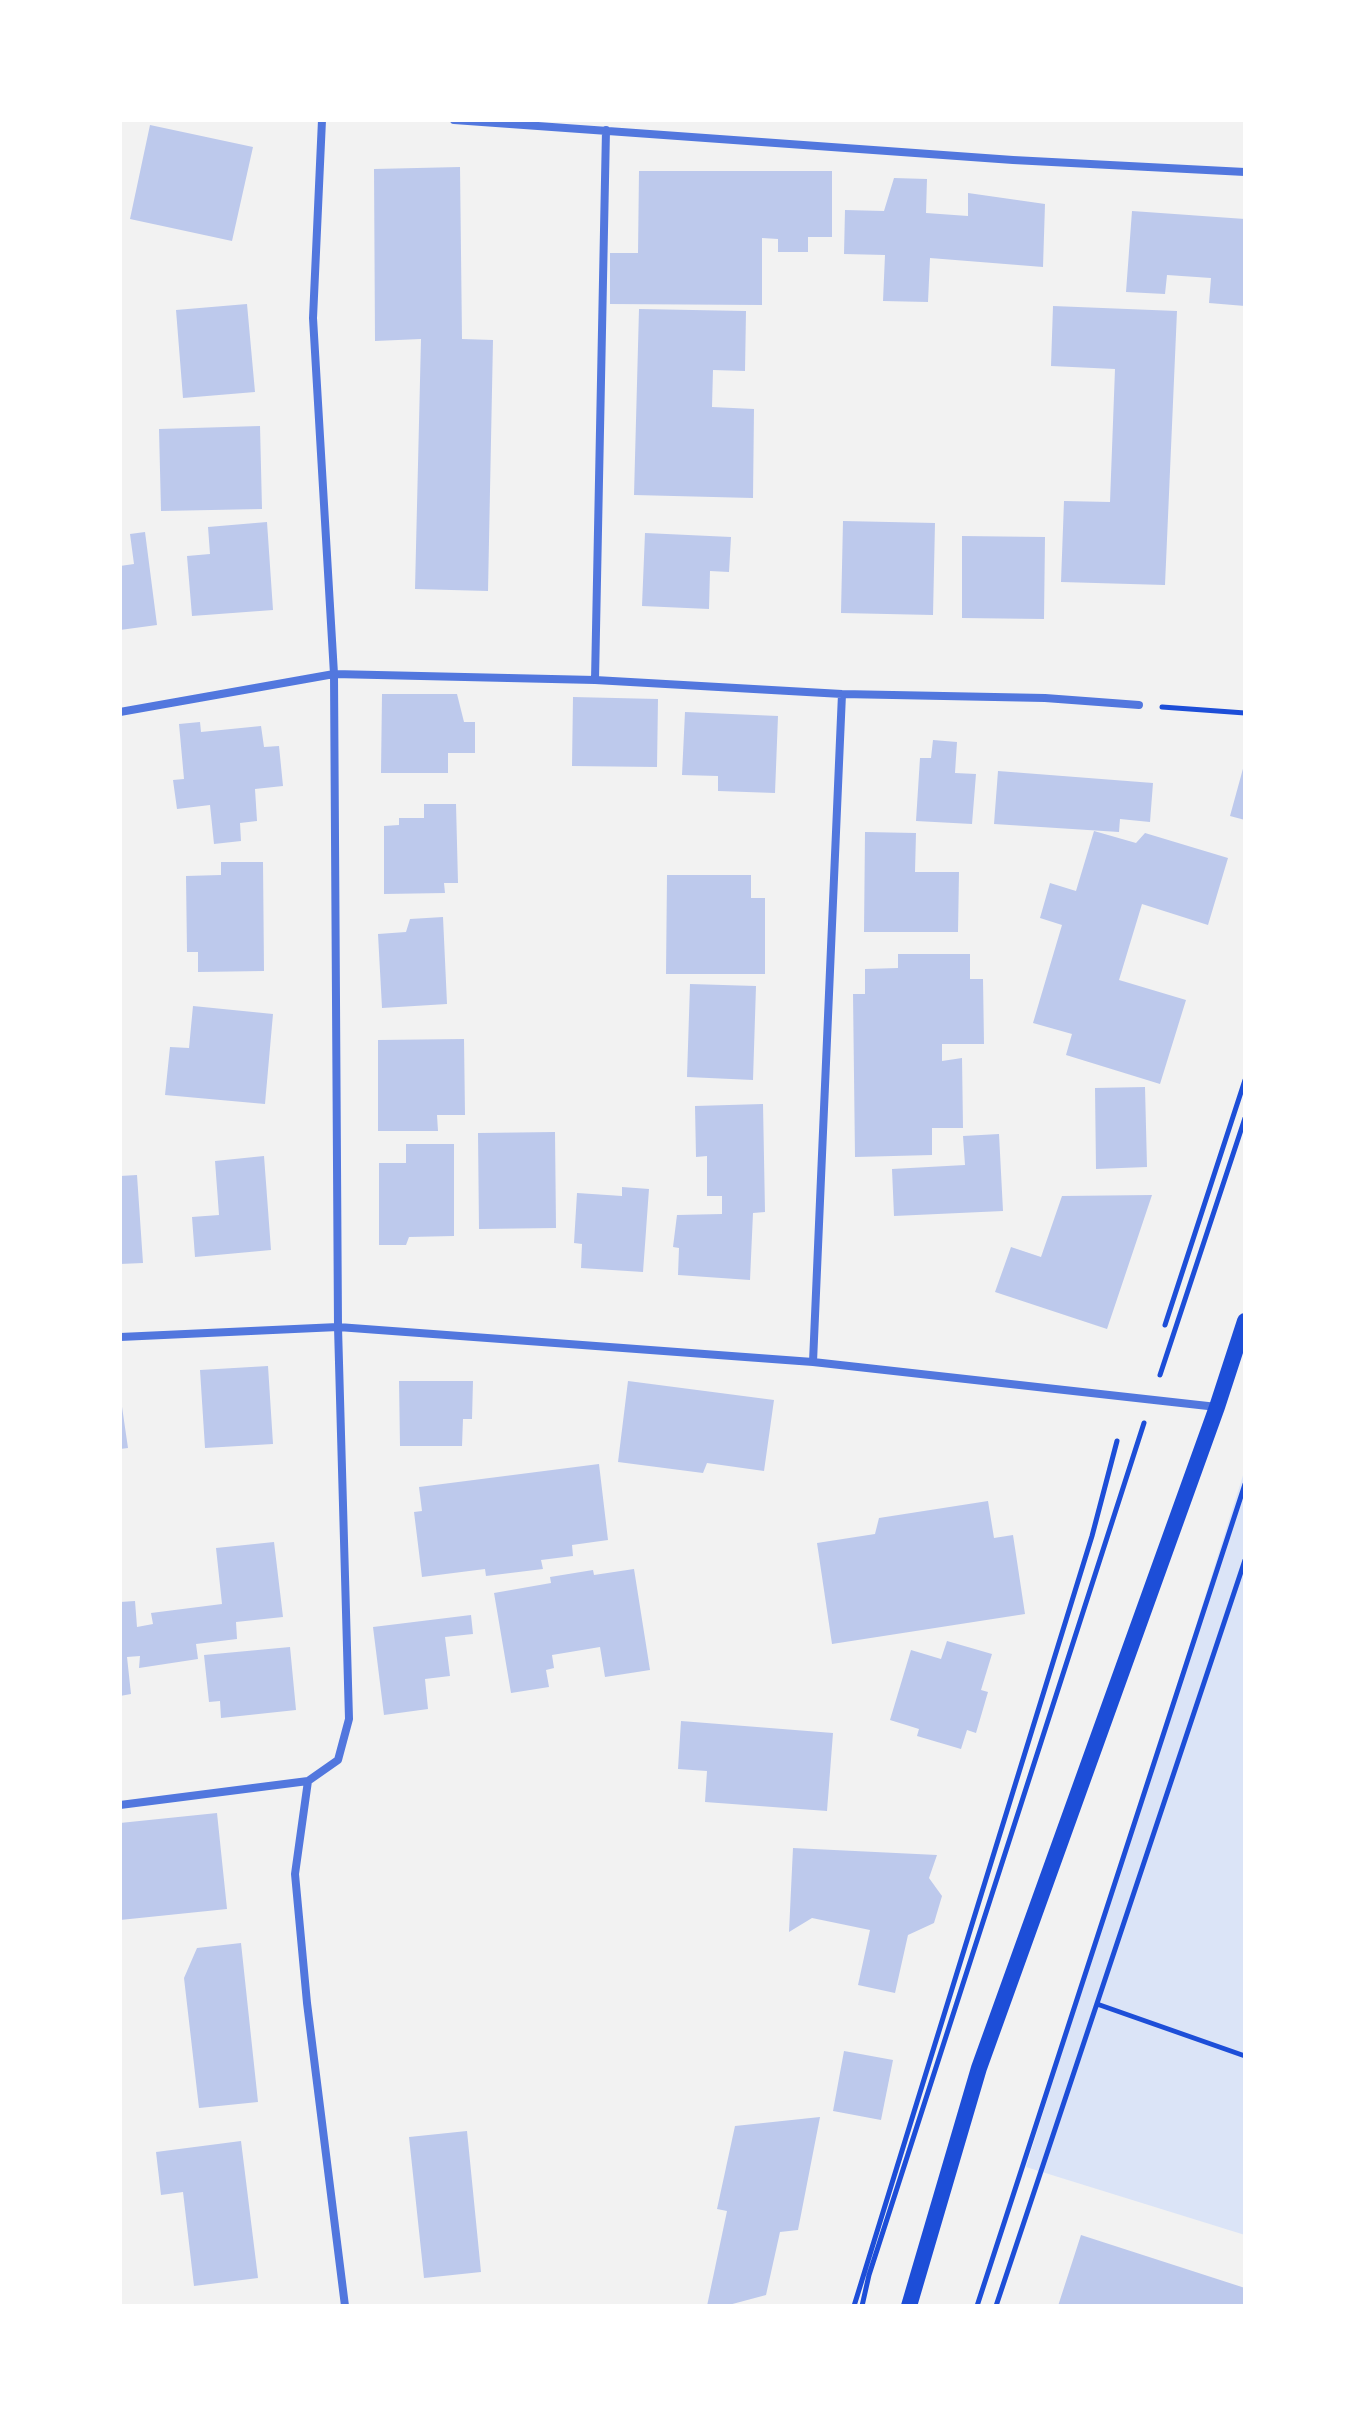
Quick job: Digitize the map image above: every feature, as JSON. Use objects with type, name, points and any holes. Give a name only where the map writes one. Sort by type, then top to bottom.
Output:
[{"type":"main road","points":[[909,2306],[979,2068],[1217,1407],[1245,1321]]},
{"type":"street","points":[[120,1805],[308,1781],[338,1760],[349,1719],[338,1327],[334,674],[313,318],[322,120]]},
{"type":"street","points":[[454,120],[1013,160],[1245,172]]},
{"type":"street","points":[[595,680],[606,130]]},
{"type":"street","points":[[120,712],[334,674],[595,680],[842,694],[1045,698],[1139,705]]},
{"type":"street","points":[[813,1362],[842,694]]},
{"type":"street","points":[[120,1337],[338,1327],[813,1362],[1217,1407]]},
{"type":"street","points":[[308,1781],[295,1874],[307,2003],[345,2306]]},
{"type":"path","points":[[1139,705],[1245,713]]},
{"type":"path","points":[[1165,1325],[1245,1080]]},
{"type":"path","points":[[862,2306],[869,2275],[1151,1400],[1245,1118]]},
{"type":"path","points":[[854,2306],[1092,1536],[1117,1441]]},
{"type":"path","points":[[977,2306],[1245,1484]]},
{"type":"path","points":[[996,2306],[1245,1560]]},
{"type":"path","points":[[1097,2004],[1245,2056]]},
{"type":"shaded area","points":[[1245,1469],[1245,2235],[1026,2167]]},
{"type":"building","points":[[150,125],[253,147],[232,241],[130,219]]},
{"type":"building","points":[[460,167],[462,339],[493,340],[488,591],[415,589],[421,339],[375,341],[374,169]]},
{"type":"building","points":[[639,171],[832,171],[832,237],[808,237],[808,252],[778,252],[778,239],[762,238],[762,305],[610,304],[610,253],[638,253]]},
{"type":"building","points":[[894,178],[927,179],[926,213],[968,216],[968,193],[1045,204],[1043,267],[930,258],[928,302],[883,301],[885,255],[844,254],[845,210],[884,211]]},
{"type":"building","points":[[1132,211],[1245,219],[1245,306],[1209,303],[1211,278],[1167,275],[1165,294],[1126,292]]},
{"type":"building","points":[[247,304],[255,392],[183,398],[176,310]]},
{"type":"building","points":[[1053,306],[1177,311],[1165,585],[1061,582],[1064,501],[1110,502],[1115,369],[1051,366]]},
{"type":"building","points":[[639,309],[746,311],[745,371],[713,370],[712,407],[754,409],[753,498],[634,495]]},
{"type":"building","points":[[260,426],[262,509],[161,511],[159,429]]},
{"type":"building","points":[[843,521],[935,523],[933,615],[841,613]]},
{"type":"building","points":[[267,522],[273,610],[192,616],[187,556],[210,554],[208,527]]},
{"type":"building","points":[[145,532],[157,625],[120,630],[120,566],[134,564],[130,534]]},
{"type":"building","points":[[645,533],[731,537],[729,572],[710,571],[709,609],[642,606]]},
{"type":"building","points":[[962,536],[1045,537],[1044,619],[962,618]]},
{"type":"building","points":[[382,694],[457,694],[464,722],[475,722],[475,753],[448,753],[448,773],[381,773]]},
{"type":"building","points":[[573,697],[658,699],[657,767],[572,766]]},
{"type":"building","points":[[685,712],[778,716],[775,793],[718,791],[718,776],[682,775]]},
{"type":"building","points":[[200,722],[201,732],[261,726],[264,747],[279,746],[283,786],[255,789],[257,821],[240,823],[241,841],[214,844],[210,805],[177,809],[173,780],[184,779],[179,724]]},
{"type":"building","points":[[933,740],[957,742],[955,773],[976,774],[972,824],[916,821],[920,758],[931,758]]},
{"type":"building","points":[[1245,765],[1245,820],[1230,816]]},
{"type":"building","points":[[998,771],[1153,783],[1150,822],[1120,819],[1119,832],[994,824]]},
{"type":"building","points":[[424,804],[456,804],[458,883],[444,883],[445,893],[384,894],[384,826],[399,825],[399,818],[424,818]]},
{"type":"building","points":[[1094,831],[1136,843],[1145,833],[1228,858],[1208,925],[1142,904],[1119,980],[1186,1000],[1160,1084],[1066,1055],[1072,1034],[1033,1023],[1062,925],[1040,918],[1050,883],[1076,891]]},
{"type":"building","points":[[865,832],[916,833],[915,872],[959,872],[958,932],[864,932]]},
{"type":"building","points":[[221,862],[263,862],[264,971],[198,972],[198,952],[187,952],[186,876],[221,875]]},
{"type":"building","points":[[667,875],[751,875],[751,898],[765,898],[765,974],[666,974]]},
{"type":"building","points":[[443,917],[447,1004],[382,1008],[378,934],[406,932],[410,919]]},
{"type":"building","points":[[898,954],[970,954],[970,979],[983,979],[984,1044],[942,1044],[942,1061],[962,1058],[963,1128],[932,1128],[932,1155],[855,1157],[853,994],[865,994],[865,969],[898,968]]},
{"type":"building","points":[[690,984],[756,986],[753,1080],[687,1077]]},
{"type":"building","points":[[193,1006],[273,1014],[265,1104],[165,1095],[170,1047],[189,1048]]},
{"type":"building","points":[[464,1039],[465,1115],[437,1115],[438,1131],[378,1131],[378,1040]]},
{"type":"building","points":[[1145,1087],[1147,1167],[1096,1169],[1095,1088]]},
{"type":"building","points":[[763,1104],[765,1212],[753,1213],[750,1280],[678,1275],[679,1248],[673,1247],[677,1215],[722,1214],[722,1196],[707,1196],[707,1156],[696,1157],[695,1106]]},
{"type":"building","points":[[555,1132],[556,1228],[479,1229],[478,1133]]},
{"type":"building","points":[[999,1134],[1003,1211],[894,1216],[892,1169],[965,1165],[963,1136]]},
{"type":"building","points":[[406,1144],[454,1144],[454,1236],[409,1237],[406,1245],[379,1245],[379,1163],[406,1163]]},
{"type":"building","points":[[264,1156],[271,1250],[195,1257],[192,1217],[219,1215],[215,1161]]},
{"type":"building","points":[[137,1175],[143,1263],[120,1264],[120,1176]]},
{"type":"building","points":[[622,1187],[649,1189],[643,1272],[581,1268],[582,1244],[574,1243],[577,1193],[622,1196]]},
{"type":"building","points":[[1152,1195],[1107,1329],[995,1292],[1011,1247],[1041,1257],[1062,1196]]},
{"type":"building","points":[[268,1366],[273,1444],[205,1448],[200,1370]]},
{"type":"building","points":[[399,1381],[473,1381],[472,1419],[463,1419],[462,1446],[400,1446]]},
{"type":"building","points":[[628,1381],[774,1400],[764,1471],[707,1463],[703,1473],[618,1462]]},
{"type":"building","points":[[120,1393],[128,1448],[120,1449]]},
{"type":"building","points":[[599,1464],[608,1540],[572,1545],[573,1556],[541,1560],[543,1569],[486,1576],[485,1569],[422,1577],[414,1512],[422,1511],[419,1487]]},
{"type":"building","points":[[988,1501],[994,1538],[1013,1535],[1025,1614],[832,1644],[817,1543],[875,1534],[879,1518]]},
{"type":"building","points":[[274,1542],[283,1617],[236,1622],[237,1639],[196,1644],[198,1659],[139,1668],[140,1656],[127,1657],[131,1694],[120,1696],[120,1602],[135,1601],[137,1627],[153,1624],[151,1613],[222,1604],[216,1548]]},
{"type":"building","points":[[634,1569],[650,1670],[605,1677],[600,1647],[552,1655],[554,1668],[546,1670],[549,1687],[511,1693],[494,1593],[551,1583],[550,1577],[593,1570],[594,1575]]},
{"type":"building","points":[[471,1615],[473,1634],[445,1637],[450,1676],[425,1679],[428,1709],[384,1715],[373,1627]]},
{"type":"building","points":[[947,1641],[992,1654],[981,1690],[988,1692],[976,1733],[967,1730],[961,1749],[917,1736],[919,1729],[890,1720],[911,1650],[941,1659]]},
{"type":"building","points":[[290,1647],[296,1710],[221,1718],[220,1701],[209,1702],[204,1655]]},
{"type":"building","points":[[681,1721],[833,1733],[827,1811],[705,1802],[707,1771],[678,1769]]},
{"type":"building","points":[[217,1813],[227,1909],[120,1920],[120,1823]]},
{"type":"building","points":[[793,1848],[937,1855],[929,1878],[942,1896],[934,1923],[908,1935],[895,1993],[858,1985],[870,1930],[812,1918],[789,1932]]},
{"type":"building","points":[[241,1943],[258,2102],[199,2108],[184,1978],[197,1948]]},
{"type":"building","points":[[844,2051],[893,2060],[881,2120],[833,2111]]},
{"type":"building","points":[[820,2117],[798,2230],[780,2232],[766,2295],[725,2306],[707,2306],[727,2211],[717,2209],[735,2126]]},
{"type":"building","points":[[467,2131],[481,2272],[424,2278],[409,2137]]},
{"type":"building","points":[[241,2141],[258,2278],[194,2286],[183,2192],[161,2195],[156,2152]]},
{"type":"building","points":[[1081,2235],[1245,2288],[1245,2306],[1058,2306]]}]
